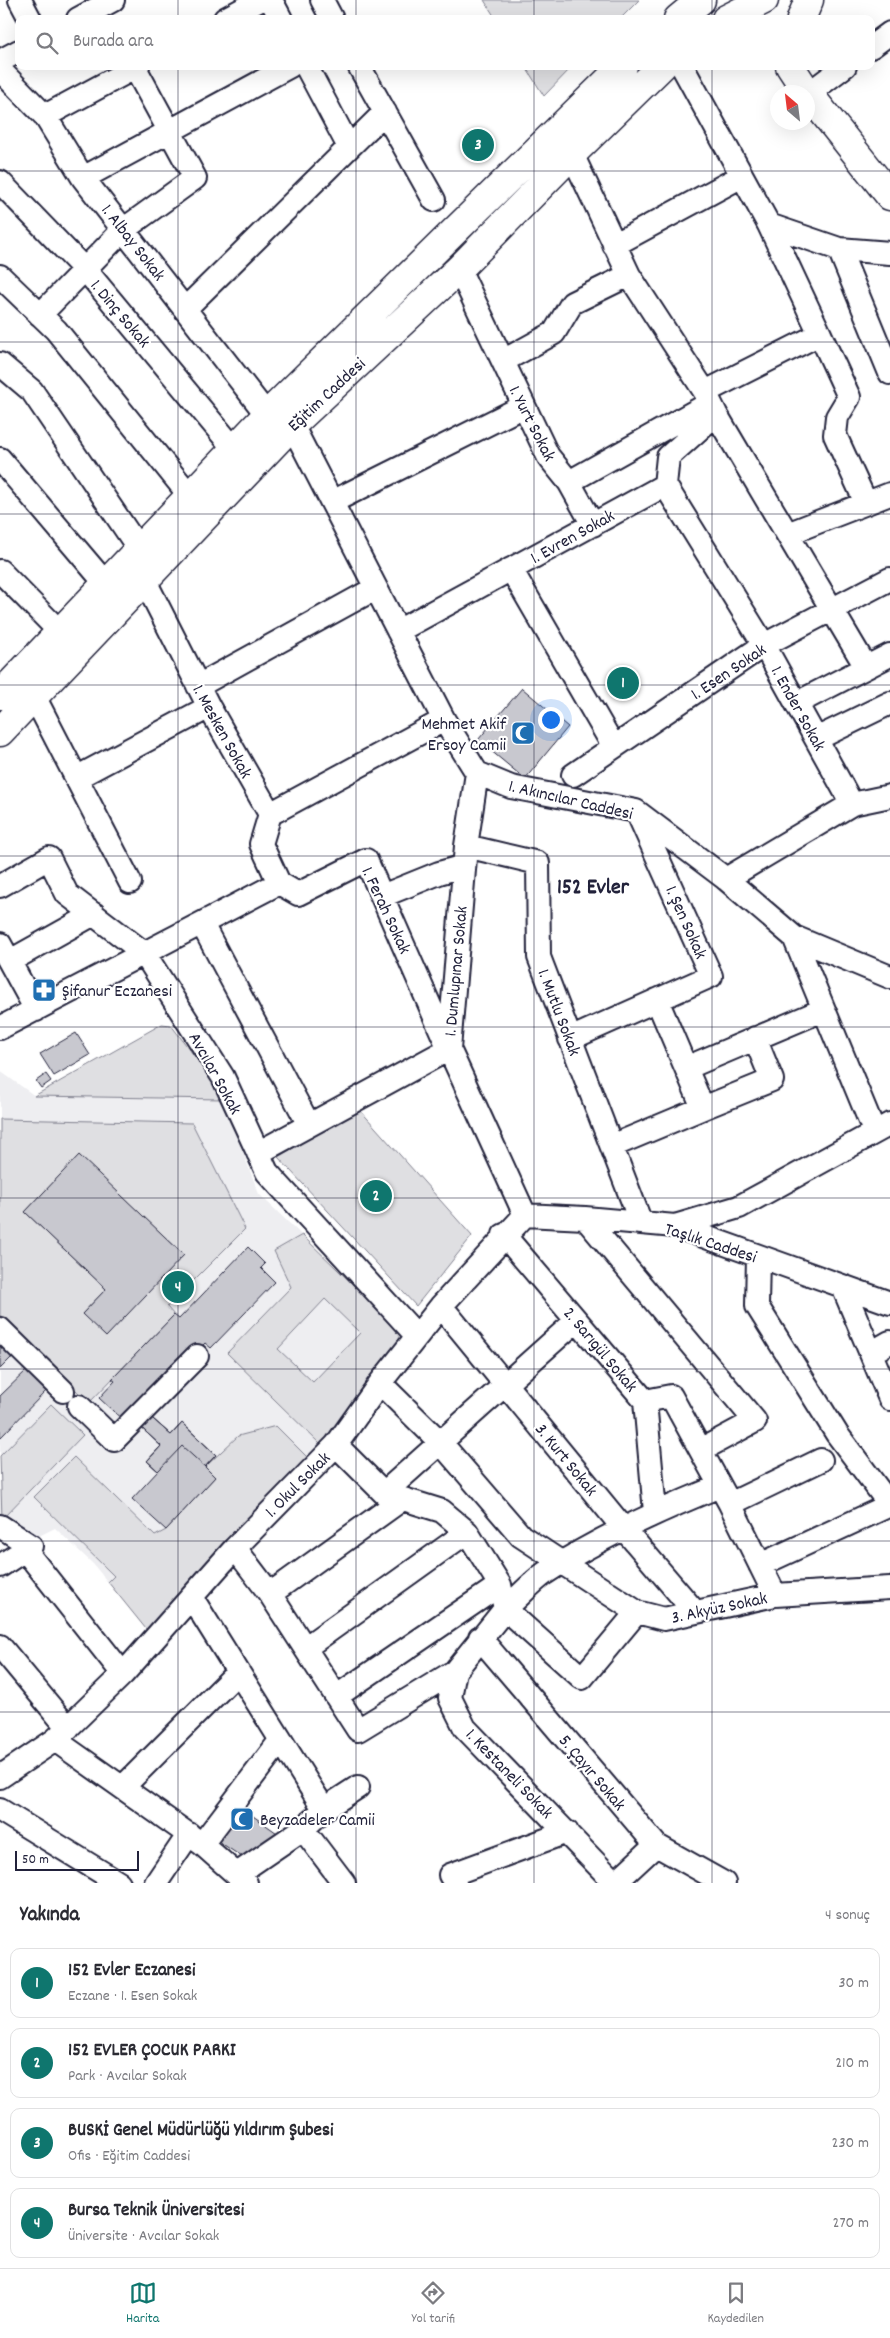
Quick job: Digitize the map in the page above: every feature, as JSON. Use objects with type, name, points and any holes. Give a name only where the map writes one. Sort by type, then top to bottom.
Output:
[{"type":"main road","points":[[670,15],[679,0]]},
{"type":"main road","points":[[683,15],[701,0]]},
{"type":"main road","points":[[803,15],[809,0]]},
{"type":"main road","points":[[728,13],[762,5]]},
{"type":"main road","name":"Eğitim Caddesi","points":[[0,732],[192,528],[280,420],[618,70]]},
{"type":"main road","name":"Eğitim Caddesi","points":[[2,689],[61,633],[235,450],[280,420],[458,269],[658,70]]},
{"type":"main road","points":[[777,70],[798,79],[890,196]]},
{"type":"street","points":[[20,0],[28,15]]},
{"type":"street","points":[[232,15],[260,0]]},
{"type":"street","points":[[271,0],[279,15]]},
{"type":"street","points":[[322,0],[330,15]]},
{"type":"street","points":[[86,15],[105,6]]},
{"type":"street","points":[[0,61],[15,53]]},
{"type":"street","name":"1. Albay Sokak","points":[[0,70],[45,116],[83,178],[186,308],[280,420]]},
{"type":"street","points":[[45,116],[130,70]]},
{"type":"street","points":[[40,314],[124,230],[195,178],[138,70]]},
{"type":"street","points":[[83,178],[283,70]]},
{"type":"street","points":[[308,70],[349,147]]},
{"type":"street","points":[[361,70],[434,200]]},
{"type":"street","points":[[684,70],[769,224],[849,397],[837,418],[835,435],[866,503]]},
{"type":"street","points":[[798,79],[831,70]]},
{"type":"street","points":[[186,308],[385,112]]},
{"type":"street","points":[[572,154],[629,275],[711,403],[866,668]]},
{"type":"street","points":[[614,245],[742,176]]},
{"type":"street","name":"1. Dinç Sokak","points":[[0,182],[84,269],[235,450]]},
{"type":"street","points":[[769,224],[839,249],[890,252]]},
{"type":"street","points":[[839,249],[890,373]]},
{"type":"street","name":"1. Yurt Sokak","points":[[458,269],[548,456],[569,482],[593,525]]},
{"type":"street","points":[[503,361],[554,333],[572,303],[629,275]]},
{"type":"street","points":[[0,276],[56,330],[190,496]]},
{"type":"street","points":[[569,482],[711,403],[820,334]]},
{"type":"street","points":[[3,372],[32,391],[139,549]]},
{"type":"street","points":[[665,485],[668,457],[711,403]]},
{"type":"street","points":[[332,502],[524,406]]},
{"type":"street","points":[[280,420],[332,502],[444,720],[477,773]]},
{"type":"street","points":[[0,459],[106,584]]},
{"type":"street","name":"1. Evren Sokak","points":[[398,630],[665,485]]},
{"type":"street","name":"1. Ender Sokak","points":[[665,485],[764,646],[852,804]]},
{"type":"street","points":[[787,534],[890,494]]},
{"type":"street","points":[[512,569],[614,747]]},
{"type":"street","points":[[0,571],[61,633]]},
{"type":"street","name":"1. Esen Sokak","points":[[573,775],[764,646],[890,579]]},
{"type":"street","name":"1. Mesken Sokak","points":[[144,581],[209,707],[270,814]]},
{"type":"street","points":[[198,686],[376,588]]},
{"type":"street","points":[[797,703],[890,655]]},
{"type":"street","points":[[34,696],[130,882]]},
{"type":"street","points":[[816,739],[890,703]]},
{"type":"street","points":[[76,778],[209,707]]},
{"type":"street","points":[[0,1028],[279,883],[261,844],[270,814],[444,720]]},
{"type":"street","name":"1. Akıncılar Caddesi","points":[[477,773],[511,787],[636,811],[726,879],[794,937],[890,976]]},
{"type":"street","name":"1. Dumlupınar Sokak","points":[[477,773],[465,856],[449,1049],[525,1215]]},
{"type":"street","points":[[726,879],[852,804],[890,796]]},
{"type":"street","name":"1. Şen Sokak","points":[[570,1039],[711,976],[636,811]]},
{"type":"street","points":[[382,896],[439,873],[465,856]]},
{"type":"street","name":"1. Mutlu Sokak","points":[[465,856],[538,863],[539,957],[641,1223]]},
{"type":"street","name":"Avcılar Sokak","points":[[0,886],[49,858],[67,894],[144,953],[223,1078],[267,1172],[417,1336]]},
{"type":"street","name":"1. Ferah Sokak","points":[[279,883],[298,894],[366,860],[449,1049]]},
{"type":"street","points":[[36,1010],[5,953],[94,914]]},
{"type":"street","points":[[202,924],[309,1125]]},
{"type":"street","points":[[676,1226],[738,1207],[882,1128],[823,1010],[794,937]]},
{"type":"street","points":[[657,1000],[703,1108]]},
{"type":"street","points":[[686,1068],[823,1010]]},
{"type":"street","points":[[612,1146],[772,1080],[755,1038]]},
{"type":"street","points":[[258,1153],[449,1049]]},
{"type":"street","name":"Taşlık Caddesi","points":[[525,1215],[676,1226],[890,1303]]},
{"type":"street","name":"1. Okul Sokak","points":[[1,1772],[62,1734],[124,1674],[235,1548],[336,1445],[380,1383],[441,1306],[504,1235],[525,1215]]},
{"type":"street","points":[[586,1218],[755,1421],[701,1450]]},
{"type":"street","name":"2. Sarıgül Sokak","points":[[504,1235],[645,1401],[654,1512]]},
{"type":"street","points":[[758,1256],[757,1306],[837,1434],[890,1505],[760,1566]]},
{"type":"street","points":[[843,1287],[890,1399]]},
{"type":"street","name":"3. Kurt Sokak","points":[[441,1306],[624,1529],[695,1612]]},
{"type":"street","points":[[270,1594],[393,1497],[441,1444],[576,1321]]},
{"type":"street","points":[[0,1329],[114,1440],[197,1356]]},
{"type":"street","points":[[871,1353],[890,1342]]},
{"type":"street","name":"3. Akyüz Sokak","points":[[380,1383],[441,1444],[521,1536],[637,1612],[664,1619],[775,1595],[890,1588]]},
{"type":"street","points":[[645,1401],[671,1396],[725,1495],[775,1595]]},
{"type":"street","points":[[336,1445],[393,1497],[442,1511],[466,1532],[500,1585],[505,1609],[582,1678],[637,1612]]},
{"type":"street","name":"1. Kestaneli Sokak","points":[[610,1881],[567,1832],[465,1728],[450,1698],[456,1671],[480,1638],[505,1609],[543,1574],[654,1512],[725,1495],[820,1460]]},
{"type":"street","points":[[0,1526],[28,1548],[124,1674]]},
{"type":"street","points":[[305,1648],[466,1532]]},
{"type":"street","points":[[0,1566],[28,1548]]},
{"type":"street","points":[[235,1548],[270,1594],[358,1730],[456,1671]]},
{"type":"street","points":[[337,1696],[500,1585]]},
{"type":"street","points":[[192,1598],[237,1673],[324,1808]]},
{"type":"street","name":"5. Çayır Sokak","points":[[480,1638],[656,1845],[724,1883]]},
{"type":"street","points":[[0,1646],[62,1734],[123,1787],[195,1839],[241,1879],[303,1829],[324,1808],[358,1787]]},
{"type":"street","points":[[123,1787],[237,1673]]},
{"type":"street","points":[[156,1883],[280,1741]]},
{"type":"street","points":[[0,1810],[119,1883]]},
{"type":"street","points":[[303,1829],[344,1883]]},
{"type":"street","points":[[456,1883],[450,1875],[567,1832]]},
{"type":"street","points":[[610,1881],[656,1845]]},
{"type":"shaded area","points":[[484,0],[639,0],[624,15],[493,15]]},
{"type":"shaded area","points":[[528,70],[569,70],[544,96]]},
{"type":"shaded area","points":[[162,1024],[171,1025],[217,1086],[259,1194],[408,1338],[309,1459],[150,1634],[93,1564],[55,1528],[33,1539],[0,1518],[0,1071],[35,1096]]},
{"type":"shaded area","points":[[162,1024],[171,1025],[217,1086],[222,1099],[34,1096]]},
{"type":"shaded area","points":[[359,1109],[472,1236],[416,1306],[278,1157]]},
{"type":"shaded area","points":[[0,1119],[192,1123],[245,1229],[167,1307],[174,1315],[89,1403],[0,1315]],"holes":[[[79,1156],[184,1255],[82,1314],[106,1289],[25,1212]]]},
{"type":"shaded area","points":[[302,1235],[408,1338],[321,1445],[227,1353],[291,1287],[274,1251]],"holes":[[[325,1299],[360,1333],[313,1382],[278,1349]]]},
{"type":"shaded area","points":[[51,1404],[83,1435],[2,1519],[0,1456]]},
{"type":"shaded area","points":[[276,1426],[309,1459],[150,1634],[108,1582],[114,1576],[34,1497],[74,1457],[155,1536],[166,1530],[215,1477],[205,1467],[238,1436]]},
{"type":"building","name":"Mehmet Akif Ersoy Camii","points":[[522,688],[568,727],[525,779],[478,740]]},
{"type":"building","points":[[76,1033],[90,1055],[54,1076],[40,1054]]},
{"type":"building","points":[[46,1074],[51,1081],[41,1088],[36,1081]]},
{"type":"building","points":[[79,1155],[184,1255],[106,1337],[82,1314],[106,1289],[25,1212]]},
{"type":"building","points":[[248,1247],[265,1264],[261,1268],[275,1282],[211,1348],[205,1343],[127,1424],[99,1398],[115,1381],[112,1379],[174,1315],[179,1319]]},
{"type":"building","points":[[0,1342],[14,1355],[0,1369]]},
{"type":"building","points":[[29,1368],[49,1388],[0,1438],[0,1396]]},
{"type":"building","points":[[144,1411],[171,1435],[182,1423],[216,1455],[205,1467],[215,1477],[166,1530],[132,1499],[158,1471],[147,1461],[161,1446],[134,1421]]},
{"type":"building","points":[[144,1411],[171,1435],[182,1423],[216,1455],[205,1467],[182,1446],[158,1471],[147,1461],[161,1446],[134,1421]]},
{"type":"building","name":"Beyzadeler Camii","points":[[236,1804],[280,1835],[245,1859],[212,1837]]},
{"type":"place","name":"BUSKİ Genel Müdürlüğü Yıldırım Şubesi","points":[[478,145]]},
{"type":"place","name":"152 Evler Eczanesi","points":[[623,683]]},
{"type":"place","name":"Mehmet Akif Ersoy Camii","points":[[523,733]]},
{"type":"place","name":"Şifanur Eczanesi","points":[[44,990]]},
{"type":"place","name":"152 EVLER ÇOCUK PARKI","points":[[376,1196]]},
{"type":"place","name":"Bursa Teknik Üniversitesi","points":[[178,1287]]},
{"type":"place","name":"Beyzadeler Camii","points":[[242,1819]]},
{"type":"district","name":"152 Evler","points":[[593,885]]}]
